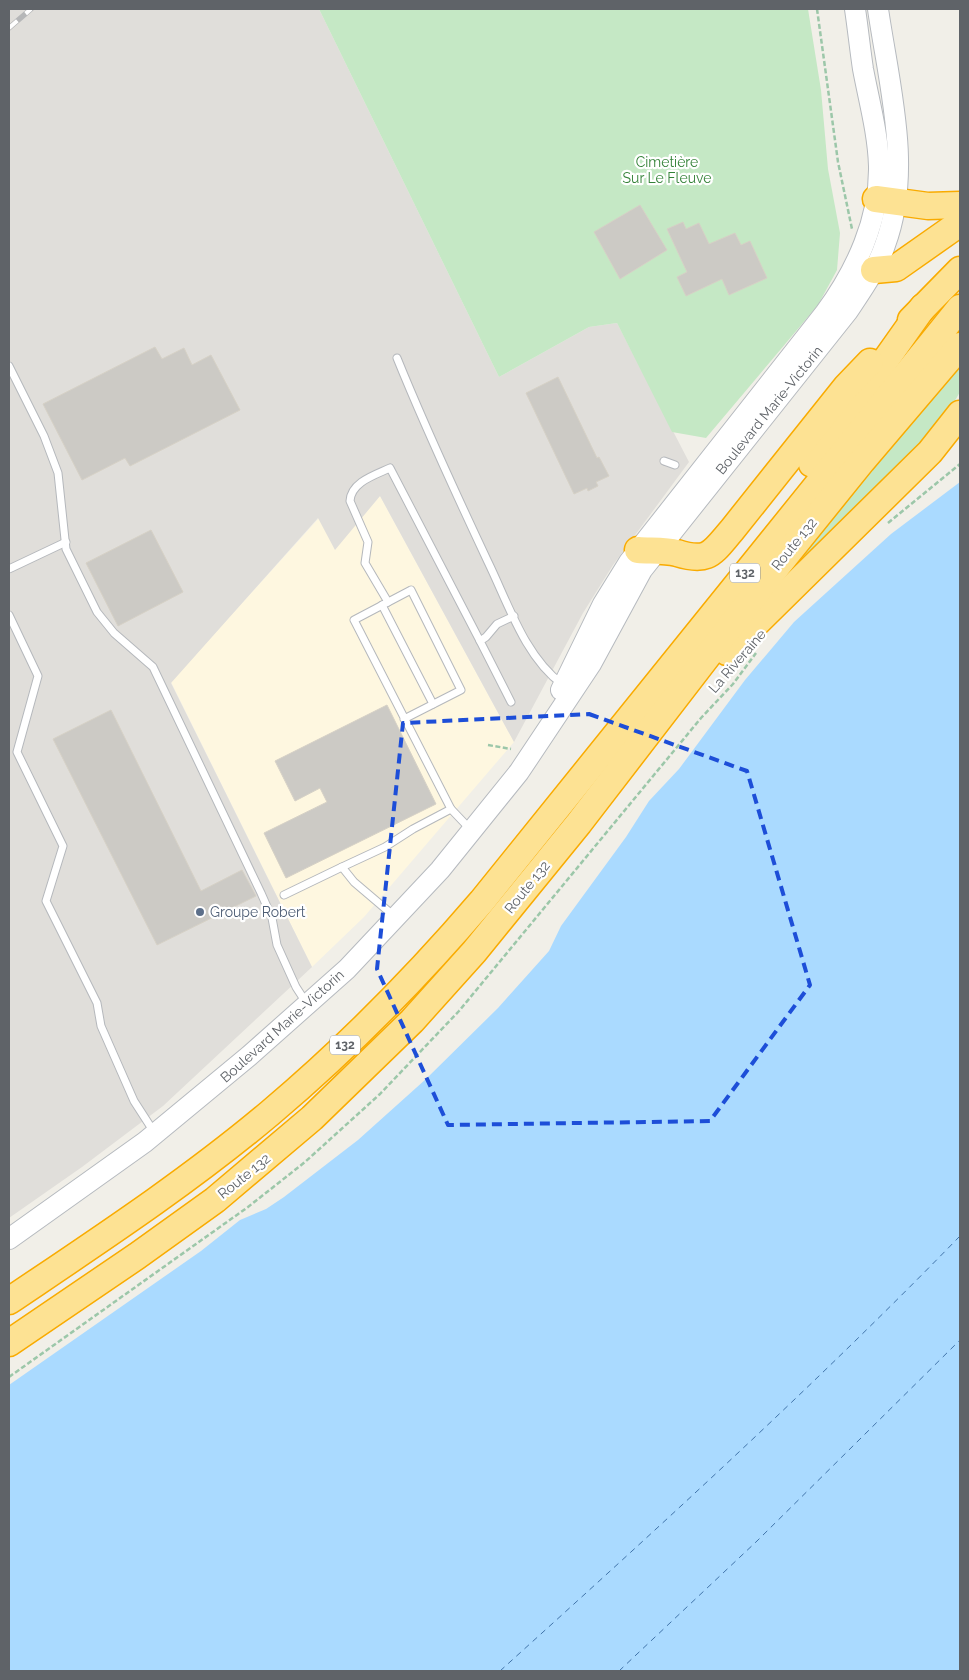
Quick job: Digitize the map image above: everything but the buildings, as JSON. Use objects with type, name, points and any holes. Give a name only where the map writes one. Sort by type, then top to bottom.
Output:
[{"type":"highway","points":[[886,201],[928,206],[960,205]]},
{"type":"highway","points":[[874,270],[896,268],[960,223]]},
{"type":"highway","points":[[651,554],[697,558],[707,555],[716,548],[846,387],[960,270]]},
{"type":"highway","points":[[622,726],[860,399],[923,308]]},
{"type":"highway","name":"Route 132","points":[[9,1301],[186,1179],[264,1118],[372,1020],[457,930],[960,308]]},
{"type":"highway","name":"Route 132","points":[[9,1343],[137,1256],[215,1200],[289,1139],[355,1078],[412,1021],[474,952],[579,823],[808,528],[960,346]]},
{"type":"highway","points":[[671,706],[930,452],[960,414]]},
{"type":"street","name":"Boulevard Marie-Victorin","points":[[711,469],[848,311],[874,270],[887,241],[886,201],[855,9]]},
{"type":"street","name":"Boulevard Marie-Victorin","points":[[9,1240],[155,1134],[308,1005],[396,918],[473,832],[519,772],[568,688],[591,664],[651,554],[696,489],[843,288],[886,201],[898,181],[896,141],[878,9]]},
{"type":"street","name":"Boulevard Marie-Victorin","points":[[651,554],[696,489]]},
{"type":"lane","points":[[397,358],[435,450],[514,616],[539,662],[568,688]]},
{"type":"lane","points":[[9,366],[44,436],[58,473],[66,549],[97,612],[114,633],[152,667],[261,893],[272,918],[277,945],[296,987],[308,1005]]},
{"type":"lane","points":[[664,462],[675,466]]},
{"type":"lane","points":[[433,704],[365,563],[368,542],[350,501],[350,494],[357,486],[390,468],[511,702]]},
{"type":"lane","points":[[9,569],[66,542]]},
{"type":"lane","points":[[404,719],[461,690],[411,590],[354,620],[404,719],[451,809],[473,832]]},
{"type":"lane","points":[[9,615],[38,676],[17,752],[63,846],[46,901],[97,1003],[101,1026],[134,1101],[155,1134]]},
{"type":"lane","points":[[480,641],[497,624],[514,616]]},
{"type":"lane","points":[[284,894],[385,847],[413,829],[451,809]]},
{"type":"lane","points":[[342,867],[354,882],[396,918]]},
{"type":"path","points":[[816,9],[838,162],[852,232]]},
{"type":"path","points":[[887,524],[960,464]]},
{"type":"path","name":"La Riveraine","points":[[460,1011],[701,718],[732,684],[758,650]]},
{"type":"path","points":[[488,745],[511,749]]},
{"type":"highlighted area","points":[[589,714],[747,771],[810,985],[710,1121],[448,1125],[377,969],[403,723]]},
{"type":"shaded area","points":[[9,9],[319,9],[499,377],[589,327],[617,323],[689,462],[613,565],[583,613],[514,742],[380,496],[335,550],[318,518],[171,683],[312,967],[163,1106],[82,1167],[9,1218]]},
{"type":"shaded area","points":[[380,496],[514,742],[364,917],[312,967],[171,682],[319,518],[335,549]]},
{"type":"green space","name":"Cimetière Sur Le Fleuve","points":[[319,9],[808,9],[821,90],[828,169],[840,233],[837,270],[818,305],[706,438],[672,432],[617,323],[589,327],[499,377]]},
{"type":"green space","points":[[960,366],[960,392],[950,409],[925,440],[787,575],[849,497]]},
{"type":"water","points":[[960,482],[960,1671],[9,1671],[9,1385],[201,1251],[240,1220],[266,1209],[284,1197],[358,1140],[426,1079],[498,1008],[549,951],[561,926],[626,837],[649,801],[679,769],[745,680],[794,622],[891,534]]},
{"type":"ferry route","points":[[500,1671],[676,1511],[791,1403],[960,1236]]},
{"type":"ferry route","points":[[619,1671],[757,1541],[960,1340]]},
{"type":"railway","points":[[9,28],[31,9]]},
{"type":"place","name":"Groupe Robert","points":[[200,912]]}]
